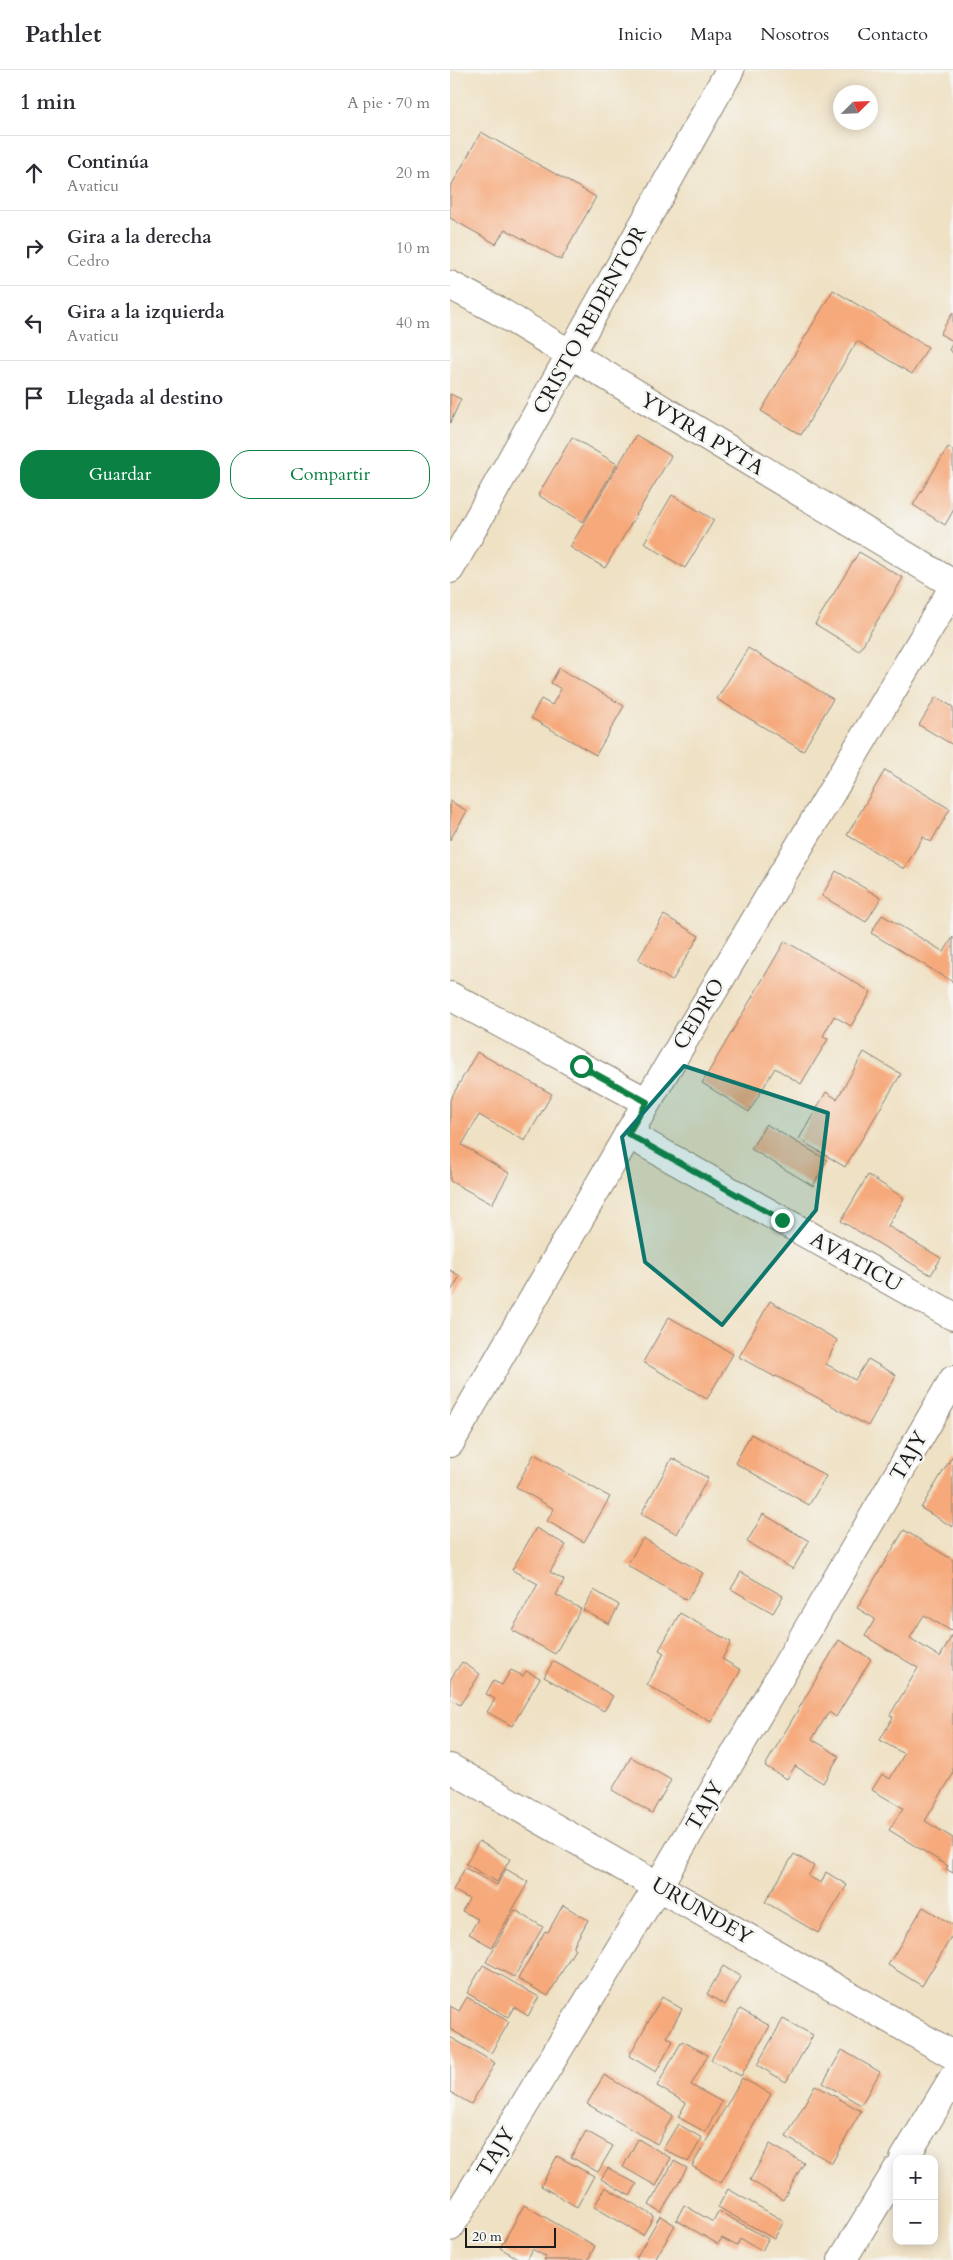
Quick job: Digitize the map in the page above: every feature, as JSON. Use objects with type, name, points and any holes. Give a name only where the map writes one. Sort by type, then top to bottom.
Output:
[{"type":"street","name":"CRISTO REDENTOR","points":[[450,569],[730,70]]},
{"type":"street","name":"YVYRA PYTA","points":[[450,285],[497,310],[953,584]]},
{"type":"street","name":"CEDRO","points":[[450,1443],[628,1134],[953,588]]},
{"type":"street","points":[[450,996],[647,1102]]},
{"type":"street","name":"AVATICU","points":[[628,1134],[953,1316]]},
{"type":"street","name":"TAJY","points":[[450,2227],[658,1886],[953,1380]]},
{"type":"street","name":"URUNDEY","points":[[450,1768],[953,2055]]},
{"type":"street","points":[[906,2155],[953,2078]]},
{"type":"street","points":[[842,2260],[893,2177]]},
{"type":"highlighted area","points":[[684,1066],[828,1113],[816,1210],[722,1325],[645,1262],[622,1137]]},
{"type":"building","points":[[481,132],[596,197],[561,260],[505,229],[496,244],[450,218],[450,188]]},
{"type":"building","points":[[833,290],[928,347],[912,374],[857,341],[801,435],[761,411]]},
{"type":"building","points":[[953,312],[953,341],[940,334]]},
{"type":"building","points":[[953,342],[953,353],[949,350]]},
{"type":"building","points":[[450,394],[461,399],[450,423]]},
{"type":"building","points":[[636,435],[671,456],[605,568],[570,547]]},
{"type":"building","points":[[572,437],[617,464],[583,522],[538,495]]},
{"type":"building","points":[[948,447],[953,450],[953,511],[945,525],[913,505]]},
{"type":"building","points":[[672,495],[714,520],[685,568],[644,543]]},
{"type":"building","points":[[859,552],[903,578],[859,651],[815,624]]},
{"type":"building","points":[[748,648],[833,699],[803,751],[717,699]]},
{"type":"building","points":[[559,668],[624,706],[596,755],[531,718],[541,699],[552,705],[561,689],[551,683]]},
{"type":"building","points":[[936,697],[953,707],[953,745],[919,725]]},
{"type":"building","points":[[885,770],[950,809],[931,842],[923,837],[904,869],[847,835]]},
{"type":"building","points":[[450,801],[467,811],[450,840]]},
{"type":"building","points":[[836,871],[881,898],[866,922],[822,896]]},
{"type":"building","points":[[664,915],[699,936],[672,981],[638,960]]},
{"type":"building","points":[[882,915],[944,952],[953,937],[953,982],[871,933]]},
{"type":"building","points":[[785,941],[871,992],[851,1026],[834,1016],[823,1036],[828,1039],[801,1084],[775,1068],[749,1112],[702,1083]]},
{"type":"building","points":[[477,1052],[552,1094],[525,1141],[479,1115],[462,1145],[509,1173],[492,1204],[450,1181],[450,1100]]},
{"type":"building","points":[[864,1052],[901,1074],[845,1167],[799,1139],[826,1092],[837,1099]]},
{"type":"building","points":[[766,1124],[827,1160],[813,1186],[751,1149]]},
{"type":"building","points":[[868,1175],[904,1198],[888,1226],[941,1258],[931,1275],[841,1221]]},
{"type":"building","points":[[450,1270],[460,1276],[450,1293]]},
{"type":"building","points":[[770,1301],[837,1340],[826,1364],[855,1380],[868,1359],[896,1375],[868,1426],[739,1357]]},
{"type":"building","points":[[669,1317],[733,1354],[707,1399],[643,1362]]},
{"type":"building","points":[[751,1434],[826,1476],[809,1505],[735,1463]]},
{"type":"building","points":[[534,1454],[610,1497],[584,1542],[547,1521],[554,1509],[516,1487]]},
{"type":"building","points":[[953,1455],[953,1527],[921,1508]]},
{"type":"building","points":[[672,1458],[708,1478],[677,1534],[641,1514]]},
{"type":"building","points":[[763,1514],[809,1541],[793,1569],[747,1542]]},
{"type":"building","points":[[536,1528],[566,1545],[550,1572],[564,1580],[556,1595],[581,1609],[555,1654],[512,1630],[538,1584],[512,1570]]},
{"type":"building","points":[[904,1530],[953,1560],[953,1632],[924,1615],[910,1638],[940,1657],[953,1634],[953,1774],[925,1821],[953,1838],[953,1873],[946,1869],[948,1866],[889,1830],[903,1808],[872,1790],[882,1774],[890,1779],[904,1754],[880,1740],[893,1717],[890,1715],[918,1668],[865,1636],[875,1619],[857,1608]]},
{"type":"building","points":[[643,1538],[703,1573],[687,1600],[627,1565]]},
{"type":"building","points":[[741,1572],[783,1596],[773,1613],[731,1589]]},
{"type":"building","points":[[594,1590],[619,1605],[609,1624],[583,1610]]},
{"type":"building","points":[[680,1613],[731,1642],[722,1659],[741,1670],[711,1722],[647,1685],[664,1653],[659,1650]]},
{"type":"building","points":[[839,1640],[871,1659],[836,1717],[829,1712],[812,1739],[839,1756],[823,1783],[795,1766],[787,1779],[765,1766]]},
{"type":"building","points":[[553,1661],[613,1696],[604,1711],[544,1677]]},
{"type":"building","points":[[462,1662],[480,1674],[460,1705],[450,1699],[450,1680]]},
{"type":"building","points":[[511,1670],[523,1676],[526,1671],[540,1678],[512,1726],[487,1712],[495,1699],[486,1694],[493,1681],[502,1685]]},
{"type":"building","points":[[631,1757],[671,1780],[652,1813],[612,1790]]},
{"type":"building","points":[[479,1841],[510,1859],[497,1882],[466,1864]]},
{"type":"building","points":[[794,1854],[814,1866],[808,1876],[821,1883],[826,1872],[847,1885],[818,1933],[765,1902]]},
{"type":"building","points":[[465,1868],[497,1885],[506,1869],[528,1882],[492,1947],[469,1934],[478,1919],[462,1911],[469,1899],[453,1890]]},
{"type":"building","points":[[563,1905],[588,1920],[573,1947],[575,1949],[548,1996],[518,1979],[545,1931],[548,1932]]},
{"type":"building","points":[[923,1907],[953,1925],[953,1934],[922,1986],[888,1965]]},
{"type":"building","points":[[515,1910],[543,1927],[514,1977],[486,1962]]},
{"type":"building","points":[[483,1965],[539,1997],[528,2016],[514,2007],[508,2017],[467,1993]]},
{"type":"building","points":[[723,1966],[741,1977],[725,2005],[707,1994]]},
{"type":"building","points":[[467,1997],[509,2022],[491,2053],[450,2029],[450,2006],[459,2011]]},
{"type":"building","points":[[662,1997],[682,2009],[667,2037],[673,2041],[656,2072],[629,2056]]},
{"type":"building","points":[[740,2009],[770,2026],[741,2076],[711,2060]]},
{"type":"building","points":[[783,2019],[813,2035],[786,2082],[757,2065]]},
{"type":"building","points":[[450,2037],[495,2063],[471,2104],[450,2092]]},
{"type":"building","points":[[682,2041],[708,2055],[691,2085],[722,2102],[705,2132],[678,2117],[686,2103],[657,2086]]},
{"type":"building","points":[[842,2050],[880,2072],[861,2105],[823,2083]]},
{"type":"building","points":[[604,2075],[673,2115],[657,2144],[587,2104]]},
{"type":"building","points":[[742,2078],[771,2094],[721,2183],[692,2166]]},
{"type":"building","points":[[815,2085],[861,2111],[832,2163],[786,2137]]},
{"type":"building","points":[[678,2124],[702,2138],[688,2162],[663,2149]]},
{"type":"building","points":[[586,2131],[613,2146],[598,2172],[571,2157]]},
{"type":"building","points":[[638,2139],[671,2158],[656,2186],[623,2167]]},
{"type":"building","points":[[770,2144],[804,2163],[783,2200],[750,2180]]},
{"type":"building","points":[[557,2156],[594,2176],[577,2207],[541,2186]]},
{"type":"building","points":[[674,2161],[687,2168],[661,2212],[649,2205]]},
{"type":"building","points":[[608,2168],[637,2184],[630,2196],[601,2179]]},
{"type":"building","points":[[605,2187],[654,2216],[643,2235],[594,2207]]},
{"type":"building","points":[[728,2189],[784,2221],[774,2239],[718,2207]]},
{"type":"building","points":[[524,2205],[595,2246],[588,2260],[544,2260],[546,2257],[532,2249],[526,2260],[521,2260],[500,2248]]},
{"type":"building","points":[[684,2205],[713,2222],[719,2211],[768,2239],[762,2251],[740,2239],[737,2246],[722,2238],[718,2244],[676,2220]]},
{"type":"building","points":[[660,2216],[675,2225],[655,2260],[639,2260],[636,2258]]},
{"type":"route","points":[[581,1066],[647,1102],[628,1134],[782,1220]]}]
